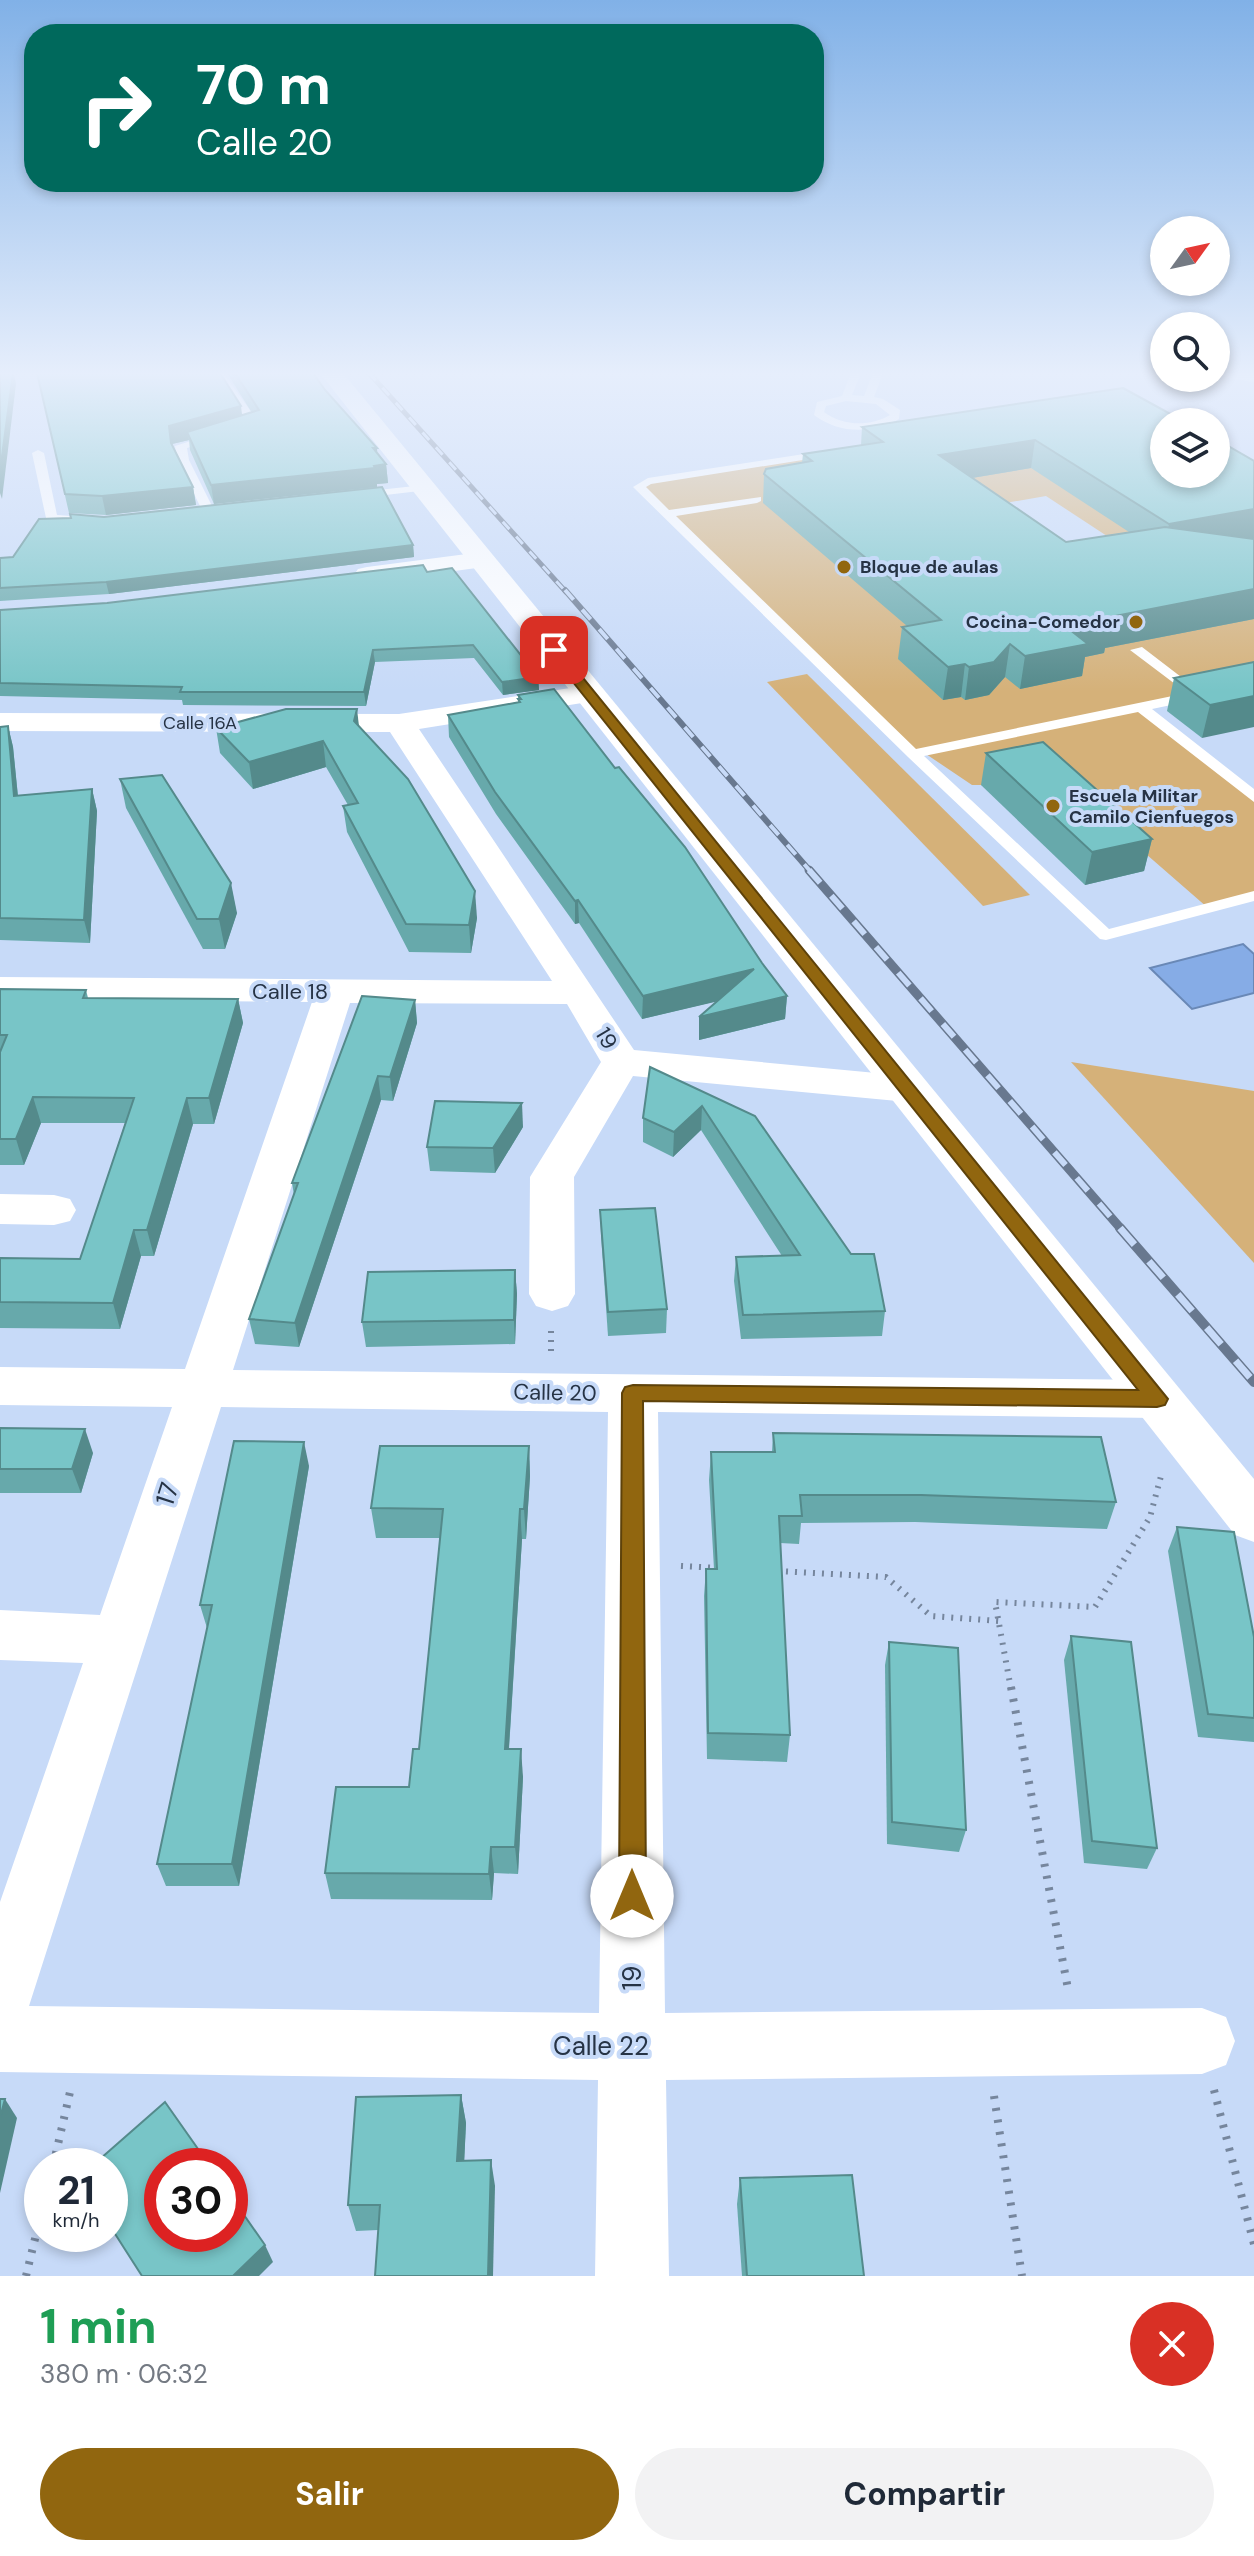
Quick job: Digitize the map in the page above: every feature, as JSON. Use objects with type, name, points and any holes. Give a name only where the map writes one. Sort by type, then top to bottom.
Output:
[{"type":"street","points":[[417,479],[1254,1519]]},
{"type":"street","points":[[344,578],[482,560]]},
{"type":"street","name":"Calle 16A","points":[[0,722],[399,723],[590,694]]},
{"type":"street","name":"19","points":[[399,723],[579,993],[621,1062],[552,1177],[552,1294]]},
{"type":"street","name":"Calle 18","points":[[0,988],[579,993]]},
{"type":"street","name":"17","points":[[0,1996],[335,991]]},
{"type":"street","points":[[621,1062],[908,1089]]},
{"type":"street","points":[[0,1209],[54,1210]]},
{"type":"street","name":"Calle 20","points":[[0,1386],[633,1393],[1166,1410]]},
{"type":"street","name":"19","points":[[632,2276],[633,1393]]},
{"type":"street","points":[[0,1635],[118,1640]]},
{"type":"street","name":"Calle 22","points":[[0,2039],[632,2047],[1202,2041]]},
{"type":"lane","points":[[44,479],[52,518],[93,521]]},
{"type":"lane","points":[[193,479],[208,510]]},
{"type":"lane","points":[[656,479],[639,487],[913,754],[1106,935],[1254,896]]},
{"type":"lane","points":[[347,496],[424,488]]},
{"type":"lane","points":[[705,490],[721,505]]},
{"type":"lane","points":[[667,514],[757,499]]},
{"type":"lane","points":[[194,512],[224,509]]},
{"type":"lane","points":[[913,754],[1205,694],[1137,650]]},
{"type":"lane","points":[[1140,707],[1254,797]]},
{"type":"path","points":[[550,1392],[552,1294]]},
{"type":"path","points":[[1079,2042],[995,1602],[1095,1607],[1150,1517],[1166,1410]]},
{"type":"path","points":[[632,1563],[727,1568]]},
{"type":"path","points":[[775,1571],[886,1577],[931,1616],[999,1621]]},
{"type":"path","points":[[57,2148],[83,2040]]},
{"type":"path","points":[[1202,2041],[1254,2244]]},
{"type":"path","points":[[986,2044],[1022,2276]]},
{"type":"path","points":[[26,2276],[32,2252]]},
{"type":"shaded area","points":[[660,479],[1150,479],[1150,488],[1230,488],[1230,479],[1254,479],[1254,684],[1141,707],[1254,797],[1254,896],[1208,908],[1146,854],[981,785],[972,785],[923,752],[911,757],[639,487],[648,481]],"holes":[[[1046,496],[1110,538],[1044,551],[982,507]]]},
{"type":"shaded area","points":[[807,674],[1030,895],[983,906],[767,682]]},
{"type":"shaded area","points":[[1071,1062],[1254,1091],[1254,1263]]},
{"type":"water","points":[[1243,944],[1254,954],[1254,993],[1192,1009],[1150,968]]},
{"type":"building","points":[[62,479],[189,479],[193,487],[102,496],[65,494]]},
{"type":"building","points":[[208,479],[267,479],[211,485]]},
{"type":"building","points":[[770,479],[974,479],[1066,542],[1165,527],[1254,539],[1254,589],[1105,618],[1110,621],[1069,629],[1088,644],[1025,656],[1010,644],[994,662],[948,667],[902,627],[941,620]]},
{"type":"building","points":[[1098,479],[1150,479],[1150,488],[1230,488],[1230,479],[1254,479],[1254,509],[1169,524]]},
{"type":"building","points":[[382,487],[413,545],[106,582],[0,588],[0,558],[13,557],[39,519],[71,518],[70,514],[104,517]]},
{"type":"building","points":[[423,565],[427,572],[452,568],[538,677],[502,682],[473,645],[373,650],[364,692],[180,692],[182,687],[0,683],[0,610],[107,603]]},
{"type":"building","points":[[1254,662],[1254,696],[1210,705],[1174,678]]},
{"type":"building","points":[[554,689],[615,768],[619,767],[685,847],[787,996],[699,1017],[754,969],[643,996],[578,900],[575,901],[495,792],[448,715],[520,702],[518,695]]},
{"type":"building","points":[[286,709],[357,709],[354,721],[408,779],[475,891],[469,925],[406,924],[343,806],[358,803],[323,741],[249,762],[216,728]]},
{"type":"building","points":[[8,726],[14,796],[92,789],[84,920],[0,918],[0,727]]},
{"type":"building","points":[[1043,742],[1152,839],[1092,852],[986,753]]},
{"type":"building","points":[[162,775],[231,883],[219,919],[197,919],[120,779]]},
{"type":"building","points":[[0,989],[86,990],[83,998],[238,999],[209,1098],[187,1098],[147,1230],[134,1230],[113,1303],[0,1302],[0,1258],[80,1259],[134,1098],[33,1097],[16,1139],[0,1139],[0,1052],[7,1035],[0,1035]]},
{"type":"building","points":[[362,996],[415,1000],[390,1077],[378,1076],[295,1323],[249,1319],[298,1183],[292,1183]]},
{"type":"building","points":[[650,1067],[755,1116],[851,1254],[874,1254],[885,1311],[743,1315],[736,1257],[800,1255],[702,1106],[674,1132],[643,1118]]},
{"type":"building","points":[[435,1101],[522,1103],[493,1148],[427,1147]]},
{"type":"building","points":[[655,1208],[667,1309],[608,1312],[600,1210]]},
{"type":"building","points":[[515,1270],[514,1320],[362,1322],[368,1272]]},
{"type":"building","points":[[0,1428],[85,1429],[72,1469],[0,1469]]},
{"type":"building","points":[[773,1433],[1101,1437],[1116,1502],[921,1495],[800,1495],[802,1516],[779,1516],[790,1735],[708,1733],[706,1569],[717,1569],[711,1452],[775,1452]]},
{"type":"building","points":[[234,1441],[304,1442],[232,1864],[157,1864],[212,1605],[200,1605]]},
{"type":"building","points":[[380,1446],[529,1446],[524,1509],[520,1509],[505,1749],[521,1749],[515,1847],[491,1847],[489,1874],[325,1873],[336,1787],[409,1787],[413,1749],[419,1749],[443,1509],[371,1508]]},
{"type":"building","points":[[1177,1527],[1234,1532],[1254,1637],[1254,1718],[1208,1714]]},
{"type":"building","points":[[1071,1636],[1131,1642],[1157,1848],[1092,1841]]},
{"type":"building","points":[[889,1642],[958,1648],[966,1830],[892,1822]]},
{"type":"building","points":[[461,2095],[457,2161],[491,2160],[488,2276],[375,2276],[380,2205],[348,2205],[356,2097]]},
{"type":"building","points":[[0,2099],[5,2099],[0,2118]]},
{"type":"building","points":[[165,2102],[197,2148],[144,2148],[144,2252],[248,2252],[248,2221],[265,2245],[233,2276],[142,2276],[127,2252],[128,2148],[113,2148]]},
{"type":"building","points":[[852,2175],[864,2276],[747,2276],[740,2178]]},
{"type":"railway","points":[[465,479],[566,592]]},
{"type":"railway","points":[[565,590],[811,872]]},
{"type":"railway","points":[[809,870],[1122,1230]]},
{"type":"railway","points":[[1120,1228],[1254,1382]]},
{"type":"place","name":"Bloque de aulas","points":[[844,567]]},
{"type":"place","name":"Cocina-Comedor","points":[[1136,622]]},
{"type":"place","name":"Escuela Militar Camilo Cienfuegos","points":[[1053,806]]},
{"type":"route","points":[[554,650],[1157,1399],[633,1393],[632,1896]]}]
